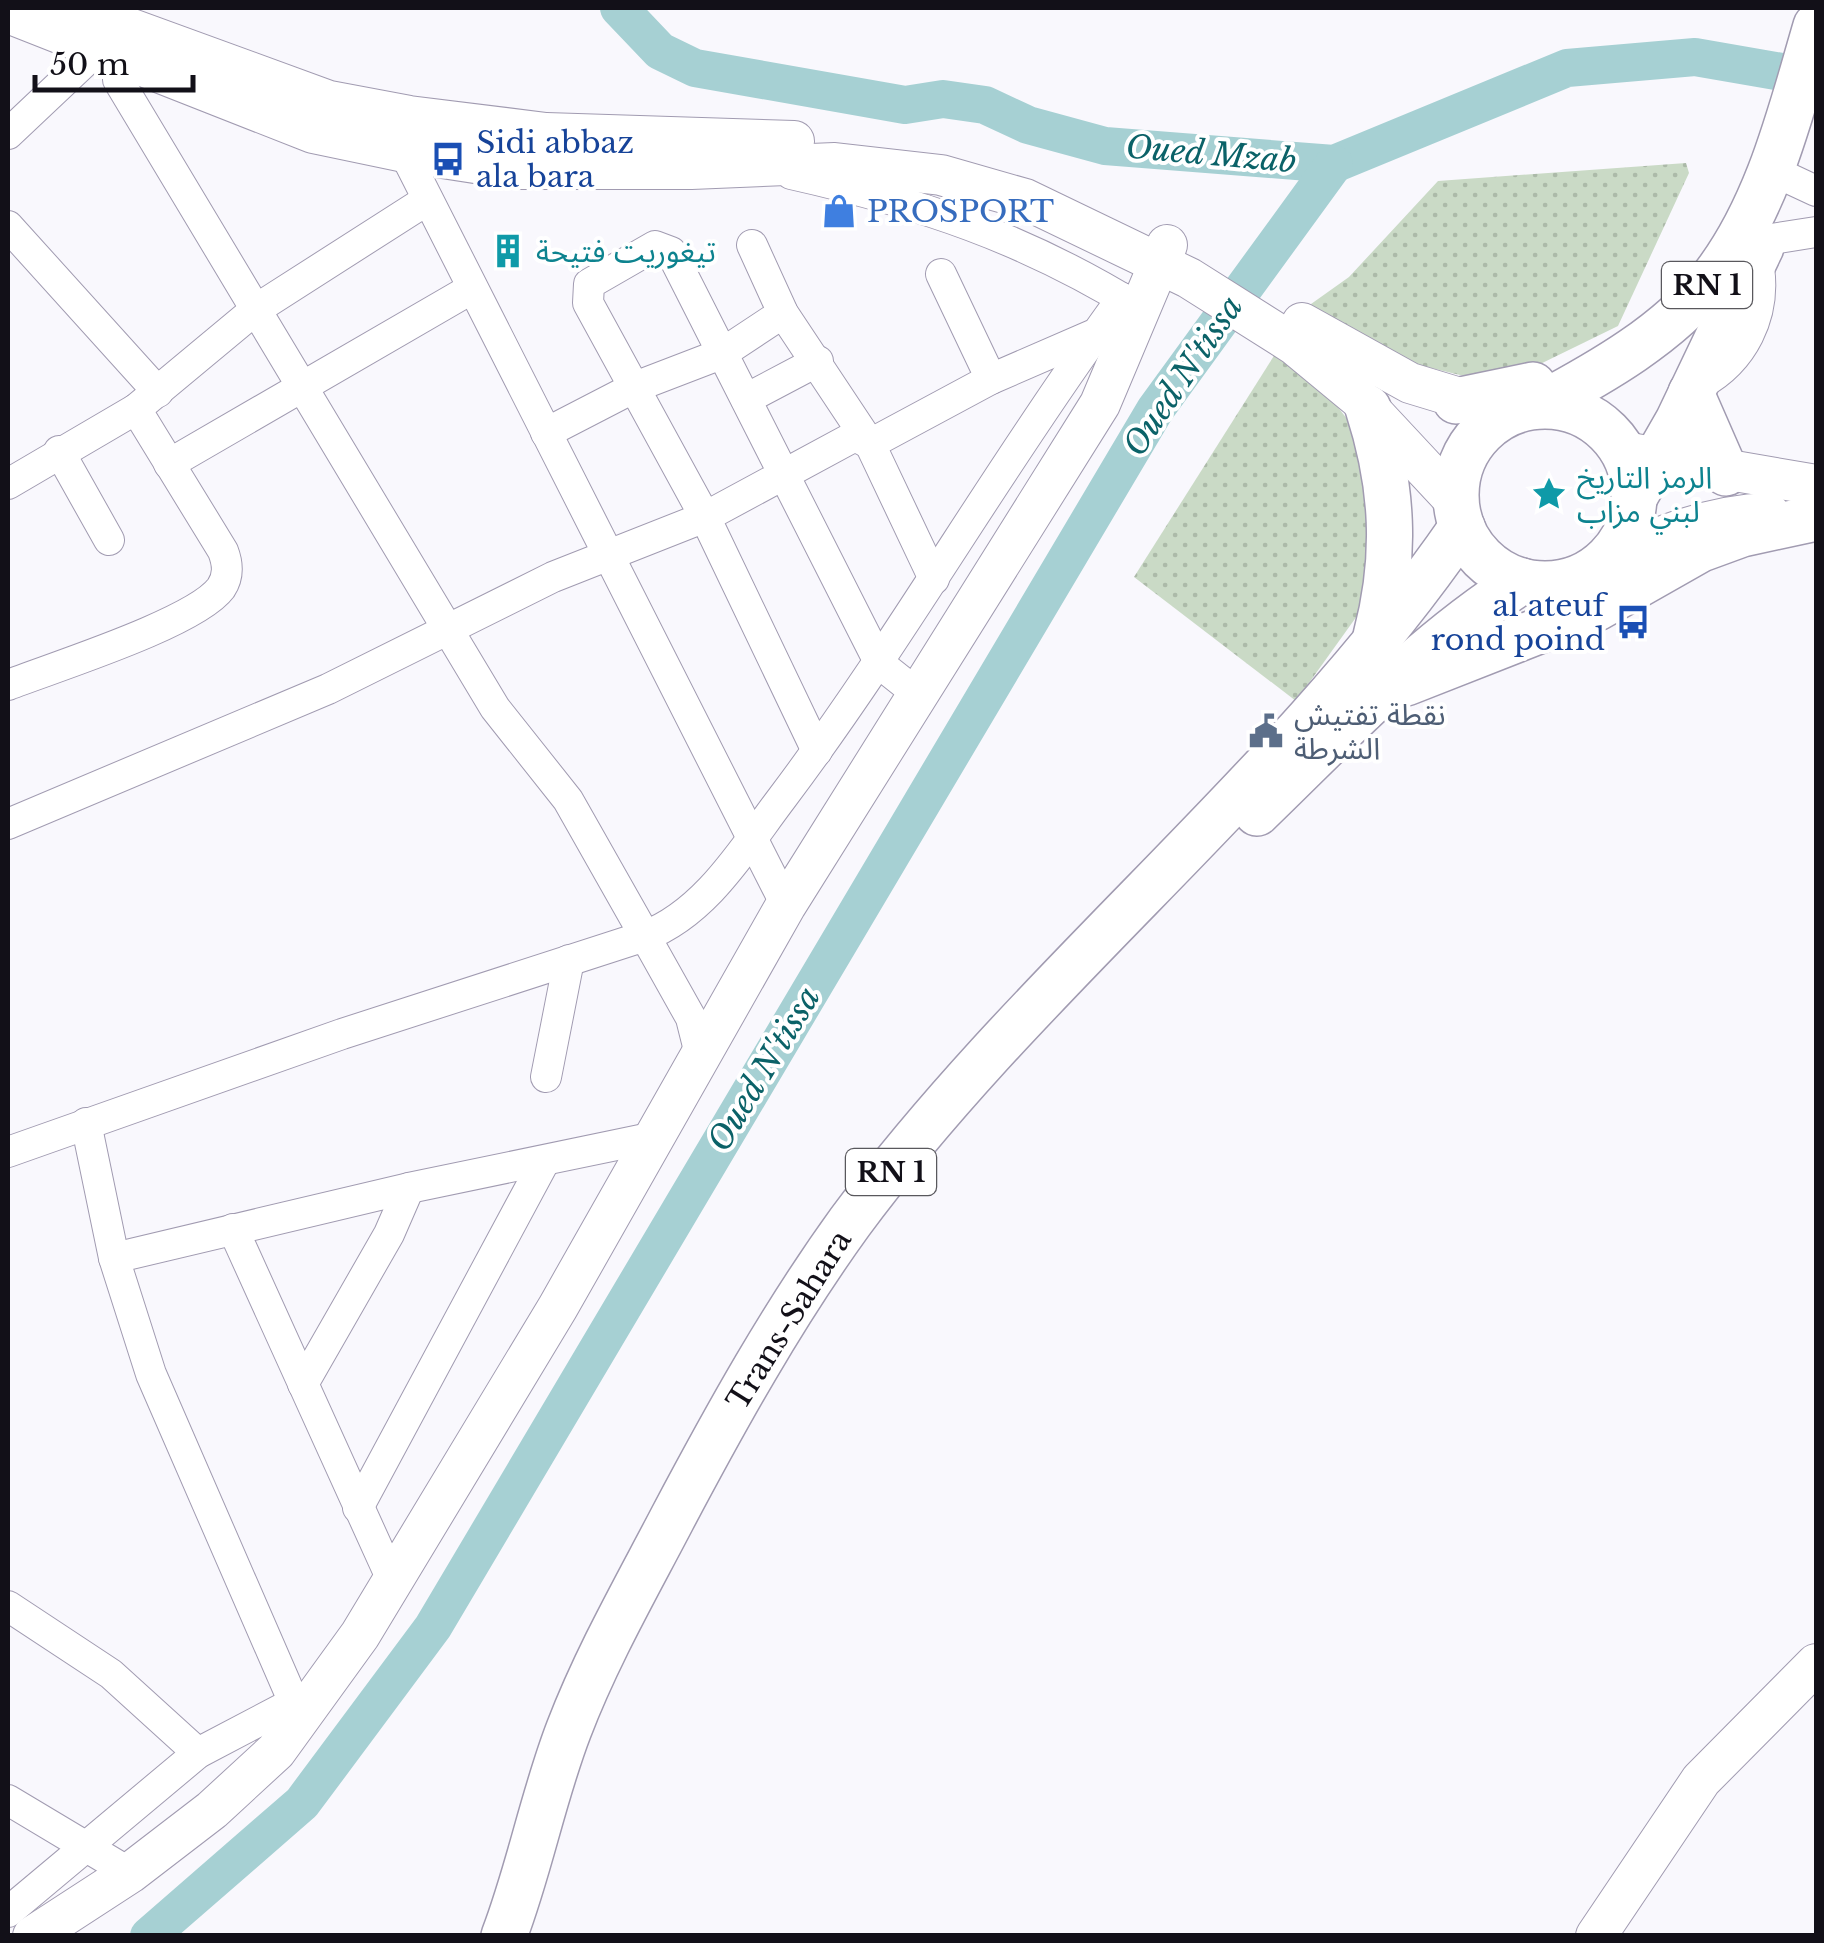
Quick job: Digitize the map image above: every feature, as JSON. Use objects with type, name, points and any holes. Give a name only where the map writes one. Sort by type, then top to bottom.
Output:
[{"type":"highway","name":"RN 1","points":[[1638,469],[1692,390],[1792,180],[1816,26]]},
{"type":"highway","name":"RN 1","points":[[1526,408],[1616,359],[1654,333],[1709,284],[1740,238],[1792,180]]},
{"type":"highway","points":[[1456,400],[1537,384],[1616,359]]},
{"type":"highway","points":[[1692,390],[1726,473]]},
{"type":"highway","points":[[1368,408],[1381,446],[1392,523],[1385,601],[1375,639]]},
{"type":"highway","points":[[1526,408],[1565,408],[1589,417],[1609,432],[1638,469],[1631,520],[1606,560],[1567,581],[1522,581],[1497,570],[1476,551],[1459,515],[1457,479],[1470,448],[1492,422],[1526,408]]},
{"type":"highway","name":"Trans-Sahara","points":[[534,1936],[577,1786],[623,1680],[773,1396],[867,1248],[1292,757],[1375,639],[1427,578],[1459,515]]},
{"type":"highway","points":[[1376,694],[1597,608],[1656,556],[1816,516]]},
{"type":"highway","name":"Trans-Sahara","points":[[504,1936],[583,1692],[709,1450],[818,1268],[852,1220],[988,1058],[1292,757],[1376,694],[1465,619],[1522,581]]},
{"type":"main road","points":[[74,8],[115,47],[313,133],[514,169],[835,163],[941,175],[1068,216],[1178,262]]},
{"type":"main road","points":[[8,13],[115,47],[329,101],[408,116],[546,133],[862,142],[956,157],[1028,180],[1284,324],[1385,372],[1456,400],[1526,408]]},
{"type":"main road","points":[[34,1936],[130,1873],[212,1810],[298,1711],[393,1582],[558,1307],[650,1138],[701,1058],[786,905],[1100,404],[1131,304],[1178,262]]},
{"type":"main road","points":[[1284,324],[1368,408],[1459,515]]},
{"type":"main road","points":[[1638,469],[1726,473],[1816,486]]},
{"type":"main road","points":[[1606,560],[1656,556]]},
{"type":"main road","points":[[1596,1936],[1701,1780],[1816,1664]]},
{"type":"street","points":[[8,134],[115,47]]},
{"type":"street","points":[[115,47],[118,80],[300,387],[495,708],[568,800],[691,1018],[701,1058]]},
{"type":"street","points":[[404,152],[754,835],[786,905]]},
{"type":"street","points":[[8,1152],[645,936],[692,910],[818,751],[880,664],[1097,333],[1131,304],[1012,241],[898,198],[755,166]]},
{"type":"street","points":[[8,484],[147,401],[255,310],[427,200]]},
{"type":"street","points":[[8,226],[147,401],[169,464],[223,551],[227,571],[220,589],[197,609],[8,685]]},
{"type":"street","points":[[1761,248],[1816,232]]},
{"type":"street","points":[[752,244],[783,313],[870,444],[934,579]]},
{"type":"street","points":[[818,751],[705,518],[586,293],[589,284],[606,271],[656,246],[670,252],[676,260],[880,664],[919,695]]},
{"type":"street","points":[[941,274],[991,378]]},
{"type":"street","points":[[169,464],[471,288]]},
{"type":"street","points":[[546,433],[635,387],[722,354],[783,313]]},
{"type":"street","points":[[870,444],[991,378],[1097,333]]},
{"type":"street","points":[[746,399],[818,361]]},
{"type":"street","points":[[8,824],[328,689],[553,577],[705,518],[785,477],[838,441],[855,436],[870,444]]},
{"type":"street","points":[[60,452],[109,540]]},
{"type":"street","points":[[546,1077],[569,960]]},
{"type":"street","points":[[8,1912],[198,1753],[298,1711],[152,1374],[114,1258],[86,1123]]},
{"type":"street","points":[[114,1258],[408,1188],[543,1164],[650,1138]]},
{"type":"street","points":[[358,1508],[543,1164]]},
{"type":"street","points":[[302,1384],[389,1234],[408,1188]]},
{"type":"street","points":[[233,1229],[393,1582]]},
{"type":"street","points":[[8,1606],[110,1674],[198,1753]]},
{"type":"street","points":[[8,1800],[86,1843],[130,1873]]},
{"type":"green space","points":[[1686,163],[1689,173],[1618,326],[1532,368],[1464,376],[1419,365],[1304,309],[1349,277],[1438,181]]},
{"type":"green space","points":[[1277,351],[1330,397],[1358,433],[1372,504],[1362,609],[1296,701],[1134,577]]},
{"type":"waterway","name":"Oued Mzab","points":[[619,8],[660,51],[695,68],[905,105],[943,99],[985,105],[1028,125],[1105,146],[1334,164],[1567,68],[1695,57],[1793,74],[1816,69]]},
{"type":"waterway","name":"Oued N'tissa","points":[[149,1936],[302,1803],[433,1627],[1155,410],[1334,164]]},
{"type":"place","name":"Sidi abbaz ala bara","points":[[448,159]]},
{"type":"place","name":"PROSPORT","points":[[839,211]]},
{"type":"place","name":"تيغوريت فتيحة","points":[[508,251]]},
{"type":"place","name":"الرمز التاريخ لبني مزاب","points":[[1549,494]]},
{"type":"place","name":"al ateuf rond poind","points":[[1633,622]]},
{"type":"place","name":"نقطة تفتيش الشرطة","points":[[1266,731]]}]
